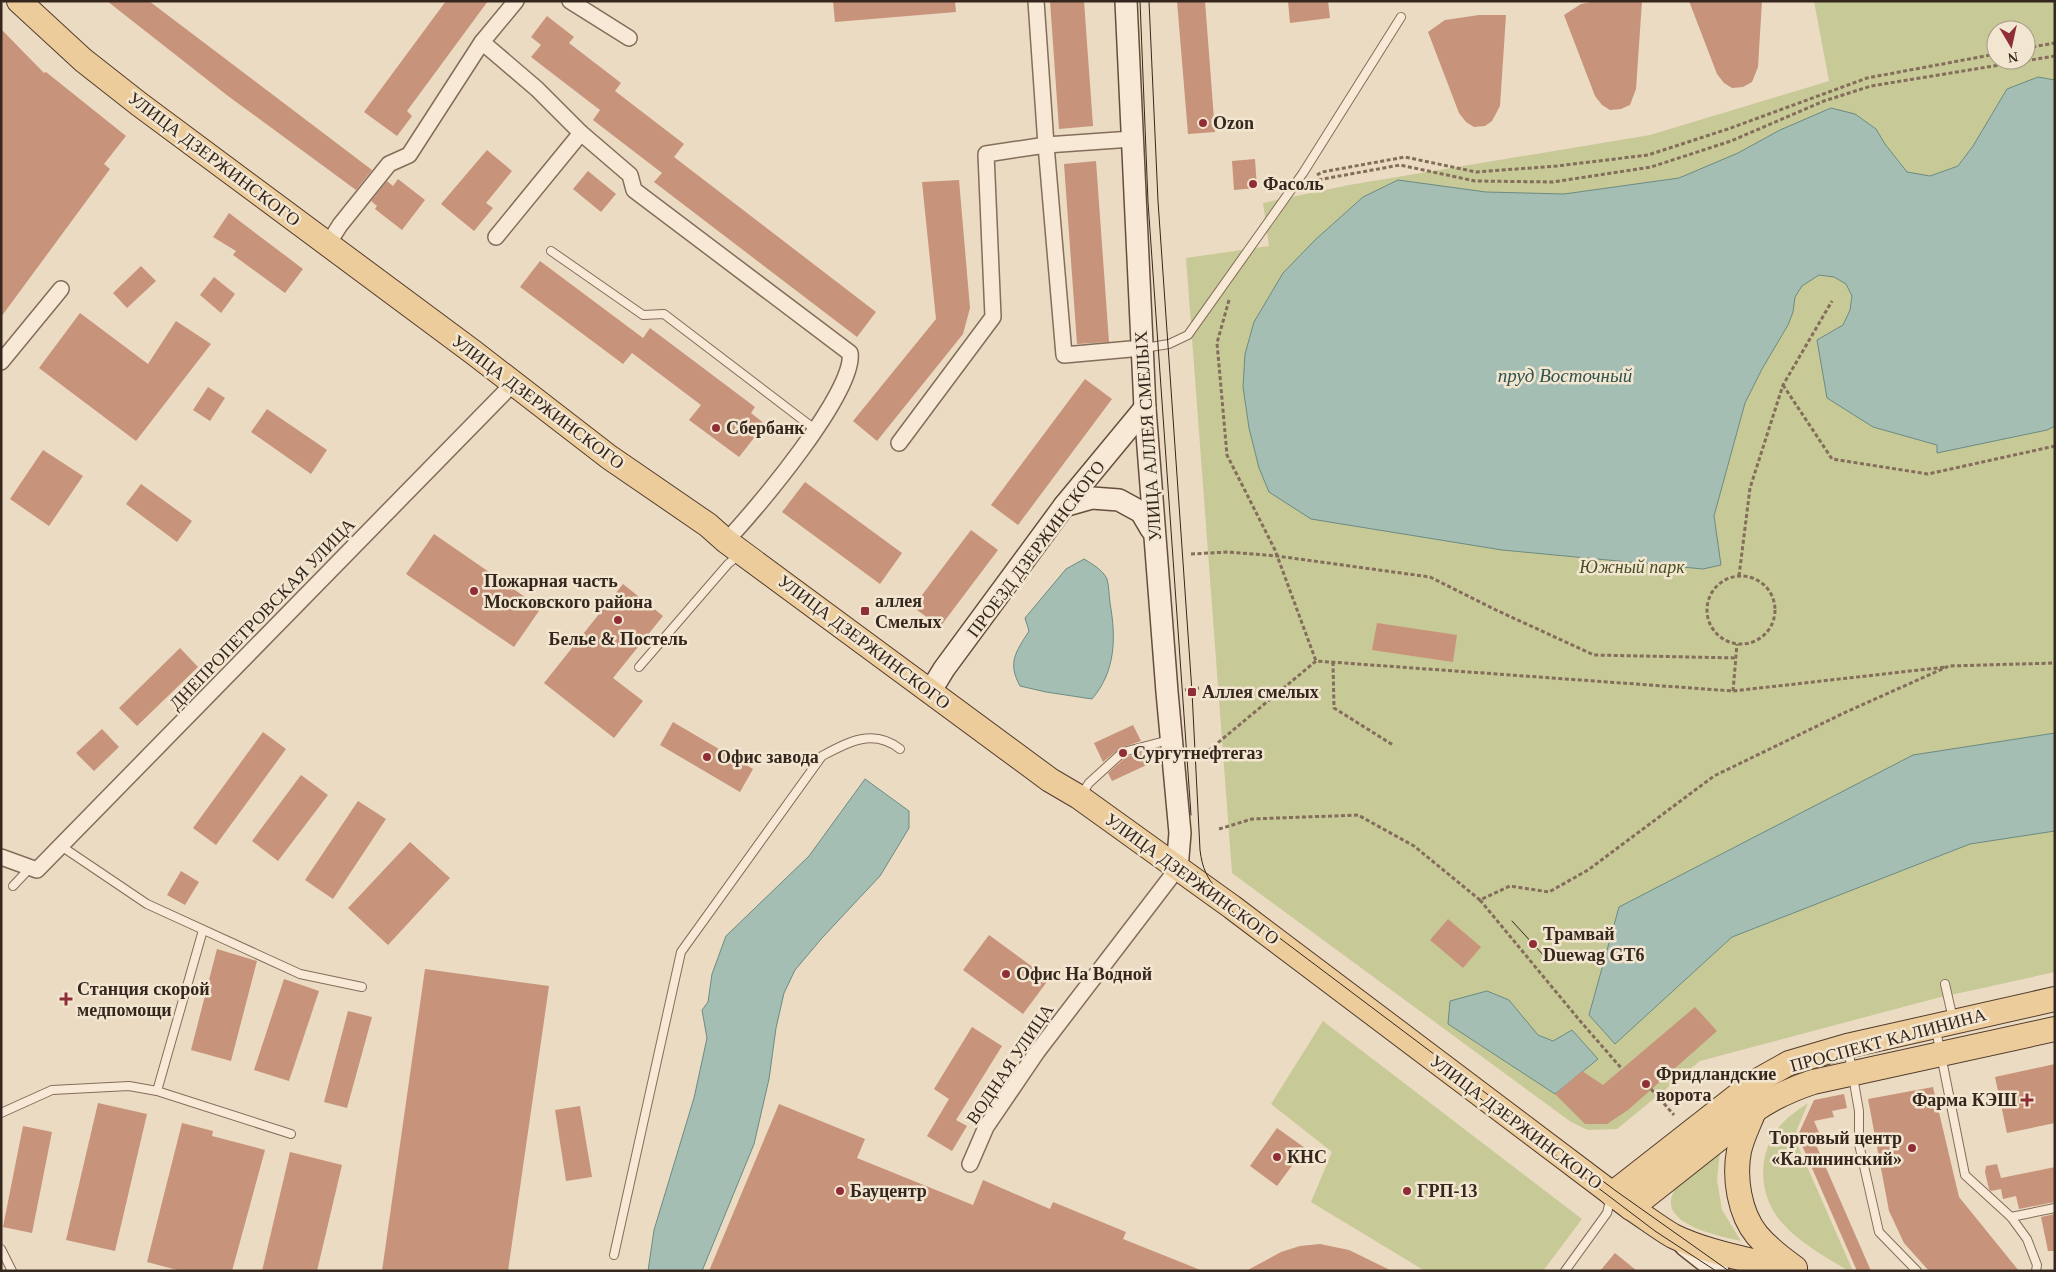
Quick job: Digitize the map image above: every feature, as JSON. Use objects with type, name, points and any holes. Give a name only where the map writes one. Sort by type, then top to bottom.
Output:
[{"type":"main road","name":"УЛИЦА АЛЛЕЯ СМЕЛЫХ","points":[[1126,1],[1145,408],[1180,833],[1177,869]]},
{"type":"main road","name":"УЛИЦА ДЗЕРЖИНСКОГО","points":[[21,2],[97,71],[609,457],[708,525],[734,547],[1050,780],[1079,798],[1232,907],[1612,1194],[1672,1235],[1718,1271]]},
{"type":"main road","name":"ПРОЕЗД ДЗЕРЖИНСКОГО","points":[[930,692],[944,670],[1064,506],[1145,408]]},
{"type":"main road","points":[[1064,506],[1092,498],[1119,500],[1141,512],[1151,529],[1154,529]]},
{"type":"main road","name":"ПРОСПЕКТ КАЛИНИНА","points":[[1612,1194],[1755,1082],[1788,1063],[1847,1046],[2055,999]]},
{"type":"main road","name":"ПРОСПЕКТ КАЛИНИНА","points":[[1631,1208],[1767,1101],[1798,1088],[1853,1073],[2055,1029]]},
{"type":"main road","points":[[1788,1063],[1764,1089],[1740,1150],[1737,1179],[1744,1209],[1756,1234],[1776,1254],[1799,1271]]},
{"type":"main road","points":[[1672,1235],[1728,1255],[1792,1271]]},
{"type":"street","points":[[328,244],[340,225],[389,164],[409,155],[482,42],[516,1]]},
{"type":"street","points":[[570,1],[629,38]]},
{"type":"street","points":[[1036,1],[1064,355],[1142,348]]},
{"type":"street","points":[[482,42],[537,89],[581,133],[630,175],[634,190],[850,353],[852,361],[847,376],[816,430],[743,524],[734,547]]},
{"type":"street","points":[[496,237],[581,133]]},
{"type":"street","points":[[899,442],[993,317],[986,154],[1046,145],[1132,139]]},
{"type":"street","points":[[1,362],[61,289]]},
{"type":"street","name":"ДНЕПРОПЕТРОВСКАЯ УЛИЦА","points":[[34,869],[62,846],[504,393],[511,383]]},
{"type":"street","points":[[1,858],[34,869]]},
{"type":"street","name":"ВОДНАЯ УЛИЦА","points":[[970,1164],[986,1127],[1037,1052],[1177,869]]},
{"type":"lane","points":[[1142,348],[1168,344],[1188,335],[1303,173],[1401,17]]},
{"type":"lane","points":[[551,251],[643,315],[664,314],[816,430]]},
{"type":"lane","points":[[639,667],[728,564],[734,547]]},
{"type":"lane","points":[[614,1255],[681,952],[822,756],[844,744],[866,738],[889,740],[900,749]]},
{"type":"lane","points":[[1079,798],[1088,783],[1123,752],[1171,740]]},
{"type":"lane","points":[[62,846],[147,904],[300,974],[362,987]]},
{"type":"lane","points":[[13,886],[34,869]]},
{"type":"lane","points":[[157,1091],[203,930]]},
{"type":"lane","points":[[1946,984],[1941,1054],[1965,1175],[2010,1217],[2028,1239],[2037,1265],[2036,1271]]},
{"type":"lane","points":[[1847,1046],[1860,1111],[1859,1144],[1879,1232],[1917,1271]]},
{"type":"lane","points":[[1,1112],[52,1090],[129,1086],[157,1091],[291,1134]]},
{"type":"lane","points":[[1565,1271],[1607,1213],[1612,1194]]},
{"type":"lane","points":[[2010,1217],[2055,1208]]},
{"type":"lane","points":[[1,1250],[12,1271]]},
{"type":"path","points":[[2036,46],[2055,43]]},
{"type":"path","points":[[1986,56],[1867,78],[1728,129],[1648,155],[1557,166],[1476,172],[1405,157],[1322,172],[1309,182],[1400,165],[1475,182],[1553,182],[1651,167],[1731,141],[1824,101],[1870,86],[1986,67]]},
{"type":"path","points":[[2036,59],[2055,56]]},
{"type":"path","points":[[1231,292],[1217,343],[1227,456],[1277,556],[1316,661]]},
{"type":"path","points":[[1738,576],[1750,488],[1783,385],[1832,301]]},
{"type":"path","points":[[1783,385],[1832,459],[1928,474],[2055,446]]},
{"type":"path","points":[[1191,554],[1228,552],[1277,556],[1430,578],[1594,655],[1737,658]]},
{"type":"path","points":[[1738,576],[1760,582],[1768,590],[1773,600],[1774,611],[1772,622],[1767,631],[1758,639],[1748,643],[1737,644],[1726,641],[1710,625],[1707,615],[1707,604],[1711,593],[1718,585],[1738,576]]},
{"type":"path","points":[[1733,691],[1737,644]]},
{"type":"path","points":[[1208,751],[1316,661],[1733,691],[1949,666],[2055,663]]},
{"type":"path","points":[[1332,662],[1334,708],[1393,745]]},
{"type":"path","points":[[1480,900],[1510,886],[1549,892],[1588,870],[1714,776],[1846,712],[1949,666]]},
{"type":"path","points":[[1181,690],[1199,688]]},
{"type":"path","points":[[1219,829],[1252,819],[1358,815],[1414,846],[1480,900],[1622,1069]]},
{"type":"path","points":[[1651,1089],[1674,1115]]},
{"type":"green space","name":"Южный парк","points":[[1814,1],[2055,1],[2055,972],[1937,998],[1700,1061],[1617,1129],[1588,1130],[1571,1122],[1232,873],[1186,258],[1269,246],[1263,203],[1349,185],[1650,135],[1829,81]]},
{"type":"green space","points":[[1323,1021],[1582,1219],[1543,1271],[1425,1271],[1311,1202],[1332,1152],[1271,1104]]},
{"type":"green space","points":[[1808,1103],[1794,1137],[1853,1271],[1849,1271],[1820,1254],[1793,1234],[1778,1218],[1767,1196],[1763,1172],[1767,1149],[1779,1127]]},
{"type":"green space","points":[[1720,1151],[1717,1180],[1722,1210],[1741,1241],[1694,1227],[1683,1221],[1675,1213],[1671,1204],[1676,1187],[1694,1170]]},
{"type":"water","name":"пруд Восточный","points":[[2038,77],[2055,80],[2055,426],[2047,430],[1937,453],[1937,445],[1873,427],[1827,398],[1817,340],[1843,325],[1850,310],[1852,296],[1846,284],[1834,277],[1819,275],[1802,286],[1795,297],[1793,312],[1788,325],[1762,369],[1745,403],[1714,516],[1721,565],[1703,569],[1502,550],[1311,519],[1269,492],[1259,468],[1249,428],[1243,387],[1245,354],[1254,322],[1283,273],[1315,240],[1363,197],[1398,180],[1486,192],[1564,194],[1679,178],[1738,153],[1780,130],[1831,108],[1855,114],[1876,129],[1907,172],[1930,176],[1958,166],[1973,146],[2007,89]]},
{"type":"water","points":[[1084,559],[1100,570],[1108,582],[1113,641],[1110,665],[1106,677],[1092,699],[1020,686],[1016,678],[1014,664],[1017,651],[1029,631],[1025,618],[1066,569]]},
{"type":"water","points":[[2055,733],[2055,831],[1970,844],[1732,937],[1615,1044],[1589,1015],[1619,907],[1913,755]]},
{"type":"water","points":[[865,779],[909,811],[909,828],[880,876],[795,970],[784,993],[776,1028],[769,1079],[754,1144],[702,1271],[648,1271],[654,1230],[694,1098],[707,1038],[702,1010],[708,1002],[712,974],[726,936],[809,856]]},
{"type":"water","points":[[1487,991],[1509,1000],[1538,1035],[1553,1041],[1572,1030],[1598,1059],[1555,1094],[1448,1024],[1450,1001]]},
{"type":"building","points":[[107,1],[149,1],[372,170],[356,190],[228,96]]},
{"type":"building","points":[[446,1],[488,1],[407,111],[412,116],[397,136],[364,112]]},
{"type":"building","points":[[833,1],[955,1],[956,12],[835,22]]},
{"type":"building","points":[[1050,1],[1084,1],[1093,126],[1059,129]]},
{"type":"building","points":[[1177,1],[1205,1],[1215,132],[1188,134]]},
{"type":"building","points":[[1288,1],[1328,1],[1330,18],[1290,23]]},
{"type":"building","points":[[1596,1],[1642,1],[1636,89],[1630,105],[1621,109],[1610,110],[1602,105],[1595,96],[1564,15],[1581,4]]},
{"type":"building","points":[[1689,1],[1762,1],[1758,67],[1752,82],[1743,87],[1732,88],[1724,83],[1717,74]]},
{"type":"building","points":[[1479,15],[1506,15],[1500,106],[1492,121],[1485,126],[1474,127],[1466,122],[1459,113],[1428,32],[1445,20]]},
{"type":"building","points":[[547,16],[574,37],[569,43],[621,83],[615,91],[684,144],[674,157],[876,312],[857,337],[654,182],[662,173],[593,120],[600,110],[531,57],[541,45],[531,37]]},
{"type":"building","points":[[1,29],[44,73],[46,72],[126,136],[104,164],[110,169],[1,317]]},
{"type":"building","points":[[487,150],[512,171],[486,203],[493,208],[474,231],[441,204]]},
{"type":"building","points":[[1255,159],[1257,188],[1234,190],[1232,161]]},
{"type":"building","points":[[1096,161],[1109,342],[1077,344],[1064,164]]},
{"type":"building","points":[[588,171],[616,194],[601,212],[573,189]]},
{"type":"building","points":[[398,179],[425,200],[402,230],[375,209],[377,206],[371,201],[387,181],[393,186]]},
{"type":"building","points":[[959,180],[970,308],[963,334],[877,441],[853,421],[936,319],[922,182]]},
{"type":"building","points":[[229,213],[303,269],[285,293],[233,255],[236,251],[213,237]]},
{"type":"building","points":[[540,261],[643,338],[650,328],[755,407],[751,413],[765,424],[739,457],[689,420],[701,405],[632,353],[623,364],[520,287]]},
{"type":"building","points":[[141,266],[156,281],[127,308],[113,293]]},
{"type":"building","points":[[214,277],[235,294],[221,313],[200,295]]},
{"type":"building","points":[[80,313],[148,364],[176,321],[211,344],[136,441],[39,368]]},
{"type":"building","points":[[1085,379],[1112,399],[1018,525],[991,505]]},
{"type":"building","points":[[208,387],[225,398],[210,421],[193,410]]},
{"type":"building","points":[[267,409],[327,450],[311,474],[251,432]]},
{"type":"building","points":[[43,450],[83,476],[49,526],[10,499]]},
{"type":"building","points":[[805,482],[902,553],[880,584],[782,512]]},
{"type":"building","points":[[141,484],[192,521],[177,542],[126,504]]},
{"type":"building","points":[[971,530],[998,550],[940,627],[913,607]]},
{"type":"building","name":"Пожарная часть Московского района","points":[[434,534],[541,608],[514,647],[406,574]]},
{"type":"building","points":[[623,584],[663,616],[613,678],[643,701],[614,738],[544,683]]},
{"type":"building","points":[[1377,623],[1457,635],[1453,662],[1372,650]]},
{"type":"building","points":[[180,648],[198,667],[137,726],[119,708]]},
{"type":"building","name":"Офис завода","points":[[673,722],[753,769],[740,792],[660,745]]},
{"type":"building","points":[[1133,725],[1141,741],[1120,748],[1103,762],[1094,743]]},
{"type":"building","points":[[102,729],[119,747],[94,771],[76,753]]},
{"type":"building","points":[[263,732],[286,749],[216,845],[193,828]]},
{"type":"building","points":[[1146,752],[1151,763],[1112,781],[1108,773],[1126,757]]},
{"type":"building","points":[[301,775],[328,795],[278,861],[252,841]]},
{"type":"building","points":[[358,801],[386,819],[333,899],[305,880]]},
{"type":"building","points":[[410,842],[450,878],[388,945],[348,908]]},
{"type":"building","points":[[181,871],[199,882],[185,905],[167,895]]},
{"type":"building","points":[[1448,919],[1481,947],[1463,968],[1430,940]]},
{"type":"building","name":"Офис На Водной","points":[[989,935],[1049,979],[1023,1014],[963,970]]},
{"type":"building","points":[[217,949],[257,961],[231,1061],[191,1050]]},
{"type":"building","points":[[425,969],[549,986],[508,1271],[382,1271]]},
{"type":"building","points":[[284,979],[319,991],[289,1081],[254,1070]]},
{"type":"building","name":"Фридландские ворота","points":[[1695,1007],[1717,1031],[1628,1110],[1607,1124],[1585,1124],[1555,1094],[1582,1071],[1603,1085]]},
{"type":"building","points":[[348,1011],[372,1017],[347,1108],[324,1102]]},
{"type":"building","points":[[972,1027],[1002,1046],[956,1120],[967,1126],[952,1151],[927,1136],[949,1099],[934,1089]]},
{"type":"building","name":"Фарма КЭШ","points":[[2055,1064],[2055,1123],[2007,1133],[1995,1077]]},
{"type":"building","name":"Торговый центр «Калининский»","points":[[1933,1087],[1959,1197],[2019,1271],[1929,1271],[1904,1243],[1889,1211],[1868,1099]]},
{"type":"building","points":[[1844,1094],[1847,1108],[1832,1111],[1834,1117],[1814,1121],[1820,1135],[1813,1138],[1871,1271],[1857,1271],[1801,1143],[1793,1146],[1814,1100]]},
{"type":"building","points":[[98,1103],[147,1114],[115,1251],[66,1240]]},
{"type":"building","name":"Бауцентр","points":[[779,1104],[865,1139],[857,1158],[973,1205],[983,1180],[1050,1209],[1053,1202],[1126,1232],[1123,1239],[1203,1271],[709,1271]]},
{"type":"building","points":[[580,1106],[592,1177],[566,1181],[555,1110]]},
{"type":"building","points":[[182,1123],[213,1131],[212,1136],[265,1150],[232,1271],[181,1271],[147,1262]]},
{"type":"building","points":[[23,1126],[52,1132],[32,1233],[3,1227]]},
{"type":"building","name":"КНС","points":[[1277,1128],[1305,1148],[1277,1186],[1250,1166]]},
{"type":"building","points":[[290,1152],[342,1165],[317,1271],[262,1271]]},
{"type":"building","points":[[1997,1164],[2001,1178],[2055,1167],[2055,1202],[2019,1209],[2016,1196],[2003,1199],[2001,1189],[1991,1191],[1989,1189],[1985,1172],[1986,1166]]},
{"type":"building","points":[[2055,1214],[2055,1251],[2048,1251],[2041,1217]]},
{"type":"building","points":[[1320,1244],[1349,1250],[1392,1271],[1246,1271],[1281,1252],[1300,1246]]},
{"type":"building","points":[[1615,1253],[1637,1271],[1600,1271]]},
{"type":"tram line","points":[[1140,1],[1148,202],[1191,815]]},
{"type":"tram line","points":[[1149,1],[1158,201],[1192,692],[1200,850],[1202,862],[1210,881],[1223,895],[1249,915],[1616,1191],[1729,1271]]},
{"type":"tram line","points":[[1197,872],[1209,894],[1249,924]]},
{"type":"tram line","points":[[1512,921],[1545,957]]},
{"type":"tram line","points":[[1436,1065],[1655,1231],[1716,1271]]},
{"type":"place","name":"Ozon","points":[[1203,123]]},
{"type":"place","name":"Фасоль","points":[[1253,184]]},
{"type":"place","name":"Сбербанк","points":[[716,428]]},
{"type":"place","name":"Пожарная часть Московского района","points":[[474,591]]},
{"type":"place","name":"аллея Смелых","points":[[865,611]]},
{"type":"place","name":"Белье & Постель","points":[[618,620]]},
{"type":"place","name":"Аллея смелых","points":[[1192,692]]},
{"type":"place","name":"Сургутнефтегаз","points":[[1123,753]]},
{"type":"place","name":"Офис завода","points":[[707,757]]},
{"type":"place","name":"Трамвай Duewag GT6","points":[[1533,944]]},
{"type":"place","name":"Офис На Водной","points":[[1006,974]]},
{"type":"place","name":"Станция скорой медпомощи","points":[[66,999]]},
{"type":"place","name":"Фридландские ворота","points":[[1646,1084]]},
{"type":"place","name":"Фарма КЭШ","points":[[2027,1100]]},
{"type":"place","name":"Торговый центр «Калининский»","points":[[1912,1148]]},
{"type":"place","name":"КНС","points":[[1277,1157]]},
{"type":"place","name":"Бауцентр","points":[[840,1191]]},
{"type":"place","name":"ГРП-13","points":[[1407,1191]]}]
